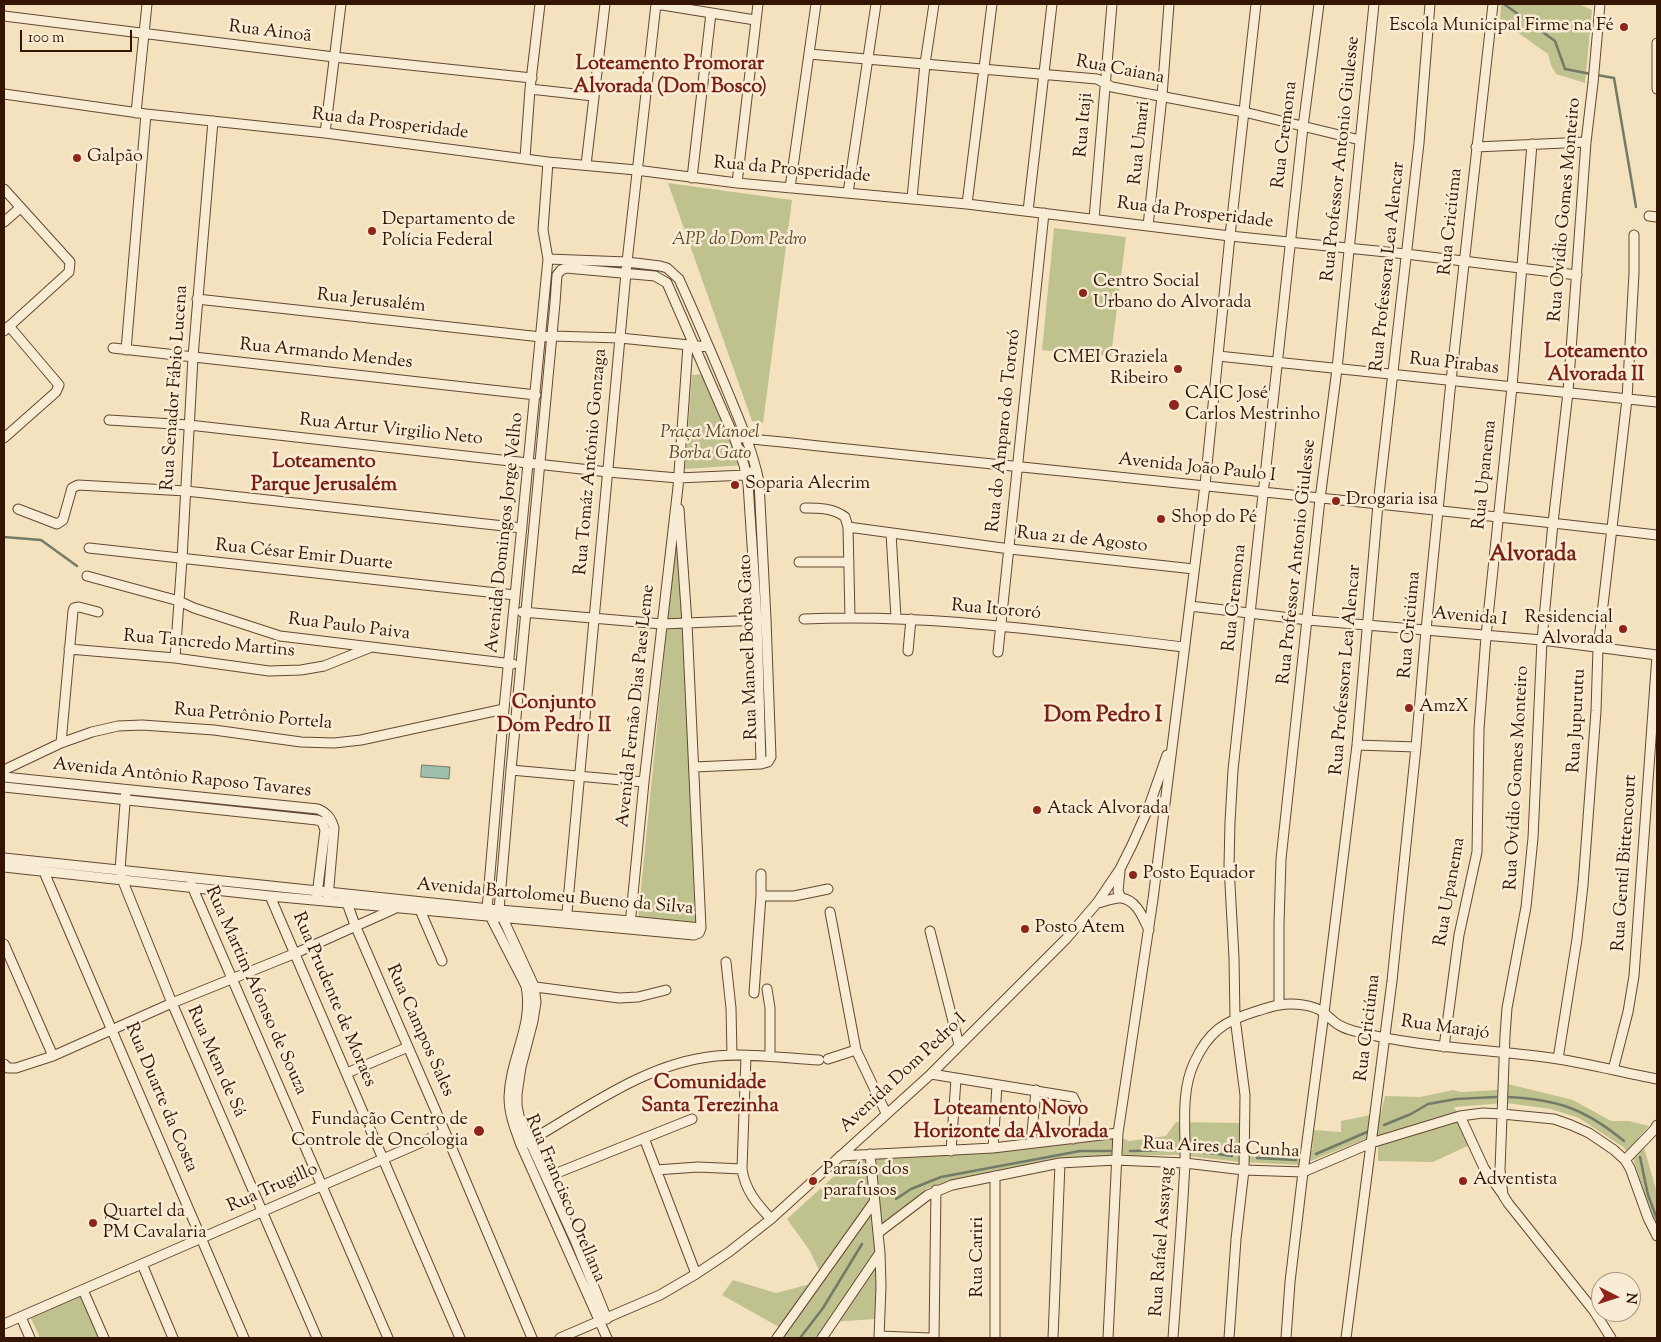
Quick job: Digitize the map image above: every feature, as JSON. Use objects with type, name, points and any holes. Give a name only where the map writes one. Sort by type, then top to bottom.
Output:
[{"type":"street","points":[[126,350],[147,4]]},
{"type":"street","points":[[325,133],[341,4]]},
{"type":"street","points":[[525,158],[530,89],[540,4]]},
{"type":"street","points":[[586,165],[605,4]]},
{"type":"street","points":[[656,4],[755,20]]},
{"type":"street","name":"Rua Tomáz Antônio Gonzaga","points":[[566,919],[636,170],[656,4]]},
{"type":"street","points":[[737,183],[758,4]]},
{"type":"street","points":[[790,188],[816,4]]},
{"type":"street","points":[[848,193],[876,4]]},
{"type":"street","points":[[912,198],[925,64],[934,4]]},
{"type":"street","points":[[968,204],[992,4]]},
{"type":"street","points":[[1028,211],[1052,4]]},
{"type":"street","name":"Rua Itaji","points":[[1094,219],[1112,4]]},
{"type":"street","name":"Rua Umari","points":[[1148,226],[1162,96],[1169,4]]},
{"type":"street","points":[[1108,1338],[1118,1134],[1149,930],[1205,485],[1256,4]]},
{"type":"street","name":"Rua Cremona","points":[[1229,1338],[1235,1249],[1244,1170],[1245,1095],[1235,1018],[1229,866],[1230,822],[1303,127],[1319,4]]},
{"type":"street","name":"Rua Professor Antonio Giulesse","points":[[1279,1005],[1281,859],[1320,499],[1337,368],[1374,4]]},
{"type":"street","name":"Rua Professora Lea Alencar","points":[[1286,1338],[1290,1282],[1303,1172],[1357,745],[1378,504],[1419,143],[1430,4]]},
{"type":"street","name":"Rua Criciúma","points":[[1346,1338],[1385,1037],[1416,747],[1451,381],[1493,4]]},
{"type":"street","name":"Rua Ovídio Gomes Monteiro","points":[[1600,4],[1586,142],[1568,392],[1542,640],[1532,848],[1526,907],[1508,1008],[1504,1054],[1500,1170],[1503,1195],[1508,1203],[1594,1311],[1611,1338]]},
{"type":"street","points":[[692,178],[711,13]]},
{"type":"street","name":"Rua Ainoã","points":[[4,16],[334,57],[532,78]]},
{"type":"street","points":[[1657,43],[1657,89]]},
{"type":"street","name":"Rua Caiana","points":[[809,54],[1097,79],[1112,87],[1244,112],[1360,140]]},
{"type":"street","points":[[530,89],[593,96]]},
{"type":"street","name":"Rua da Prosperidade","points":[[4,94],[141,114],[325,133],[548,162],[636,170],[737,183],[968,204],[1230,236],[1406,254],[1577,276]]},
{"type":"street","name":"Rua Senador Fábio Lucena","points":[[175,658],[186,491],[192,357],[214,121]]},
{"type":"street","points":[[1476,147],[1586,142]]},
{"type":"street","name":"Rua Upanema","points":[[1444,1047],[1459,935],[1477,852],[1479,729],[1486,636],[1512,387],[1532,144]]},
{"type":"street","name":"Avenida Domingos Jorge Velho","points":[[489,913],[504,709],[548,259],[542,230],[548,162]]},
{"type":"street","points":[[4,188],[70,262],[70,270],[6,328],[57,382],[59,389],[4,438]]},
{"type":"street","points":[[4,222],[20,208]]},
{"type":"street","name":"Rua do Amparo do Tororó","points":[[998,652],[1044,213]]},
{"type":"street","name":"Rua Jupurutu","points":[[1558,1059],[1577,938],[1596,711],[1598,648],[1627,399],[1634,273],[1634,235]]},
{"type":"street","name":"Rua Manoel Borba Gato","points":[[548,259],[627,262],[660,266],[673,272],[679,279],[709,346],[747,438],[756,467],[759,482],[762,620],[761,764],[694,767]]},
{"type":"street","name":"Rua Manoel Borba Gato","points":[[561,270],[566,268],[655,276],[667,284],[691,346],[704,368],[734,437],[746,475],[762,620]]},
{"type":"street","name":"Avenida Domingos Jorge Velho","points":[[501,914],[520,665],[558,275],[561,270]]},
{"type":"street","name":"Rua Jerusalém","points":[[198,299],[541,338],[552,336],[620,338],[691,346],[709,346]]},
{"type":"street","name":"Avenida Fernão Dias Paes Leme","points":[[630,925],[678,482],[686,370],[691,346]]},
{"type":"street","name":"Rua Armando Mendes","points":[[113,348],[536,395]]},
{"type":"street","name":"Rua Pirabas","points":[[1218,356],[1657,402]]},
{"type":"street","points":[[686,370],[704,368],[720,372]]},
{"type":"street","name":"Rua Artur Virgilio Neto","points":[[109,420],[189,425],[529,462],[678,482],[746,475]]},
{"type":"street","name":"Avenida João Paulo I","points":[[734,437],[1205,485],[1657,535]]},
{"type":"street","points":[[746,475],[756,467]]},
{"type":"street","name":"Avenida Fernão Dias Paes Leme","points":[[678,482],[687,624],[701,928]]},
{"type":"street","points":[[18,509],[57,524],[63,520],[74,486],[186,491],[522,528]]},
{"type":"street","points":[[804,508],[826,509],[839,512],[845,516],[848,527],[850,617]]},
{"type":"street","name":"Rua 21 de Agosto","points":[[848,527],[1010,550],[1194,569]]},
{"type":"street","points":[[891,533],[896,618]]},
{"type":"street","name":"Rua César Emir Duarte","points":[[89,548],[515,595]]},
{"type":"street","points":[[799,562],[849,562]]},
{"type":"street","name":"Rua Paulo Paiva","points":[[87,576],[179,601],[194,608],[280,636],[520,665]]},
{"type":"street","name":"Avenida I","points":[[1190,606],[1308,620],[1542,640],[1657,655]]},
{"type":"street","points":[[61,744],[73,611],[74,608],[79,607],[98,612]]},
{"type":"street","points":[[514,611],[662,624],[762,620]]},
{"type":"street","name":"Rua Itororó","points":[[804,619],[850,617],[911,619],[1184,647]]},
{"type":"street","points":[[908,651],[911,619]]},
{"type":"street","name":"Rua Tancredo Martins","points":[[69,648],[175,658],[270,671],[301,670],[324,666],[371,646]]},
{"type":"street","name":"Rua Gentil Bittencourt","points":[[1613,1070],[1628,1012],[1635,968],[1657,655]]},
{"type":"street","name":"Rua Petrônio Portela","points":[[4,770],[92,732],[118,726],[142,725],[214,730],[300,742],[334,743],[371,738],[504,709]]},
{"type":"street","name":"Avenida Dom Pedro I","points":[[560,1338],[660,1295],[729,1252],[771,1219],[886,1112],[930,1074],[1066,939],[1097,903],[1120,868],[1148,809],[1173,739]]},
{"type":"street","points":[[1357,745],[1416,747]]},
{"type":"street","points":[[511,770],[644,782]]},
{"type":"street","name":"Avenida Antônio Raposo Tavares","points":[[4,777],[318,809],[325,812],[332,819],[334,828],[328,897]]},
{"type":"street","name":"Avenida Antônio Raposo Tavares","points":[[4,787],[317,820],[322,822],[325,830],[317,895]]},
{"type":"street","name":"Rua Mem de Sá","points":[[126,790],[121,874],[172,1004],[317,1338]]},
{"type":"street","points":[[254,813],[255,803]]},
{"type":"street","points":[[317,820],[318,809]]},
{"type":"street","points":[[1148,809],[1156,809],[1164,815]]},
{"type":"street","name":"Avenida Bartolomeu Bueno da Silva","points":[[4,858],[121,874],[192,887],[270,896],[317,895]]},
{"type":"street","name":"Avenida Bartolomeu Bueno da Silva","points":[[4,866],[44,872],[188,877],[328,897],[630,925],[694,935],[699,933],[701,928]]},
{"type":"street","points":[[1120,868],[1118,890],[1121,898]]},
{"type":"street","name":"Rua Duarte da Costa","points":[[44,872],[244,1338]]},
{"type":"street","points":[[754,993],[761,874]]},
{"type":"street","name":"Rua Martim Afonso de Souza","points":[[188,877],[388,1338]]},
{"type":"street","points":[[761,896],[794,896],[828,890]]},
{"type":"street","name":"Rua Prudente de Moraes","points":[[270,896],[460,1338]]},
{"type":"street","name":"Avenida Bartolomeu Bueno da Silva","points":[[328,897],[348,903],[397,904],[420,910],[489,913]]},
{"type":"street","points":[[1097,903],[1121,898],[1138,907],[1149,930]]},
{"type":"street","points":[[1138,907],[1153,899]]},
{"type":"street","name":"Rua Campos Sales","points":[[348,903],[355,926],[532,1338]]},
{"type":"street","points":[[4,1064],[8,1068],[16,1068],[52,1056],[296,953],[397,904]]},
{"type":"street","points":[[420,910],[442,961]]},
{"type":"street","points":[[830,912],[856,1050],[886,1112]]},
{"type":"street","name":"Rua Francisco Orellana","points":[[489,913],[530,986]]},
{"type":"street","name":"Rua Francisco Orellana","points":[[501,914],[530,986],[528,1012],[510,1082],[513,1123],[546,1177],[575,1240],[603,1320]]},
{"type":"street","points":[[930,931],[959,1045]]},
{"type":"street","points":[[4,944],[52,1056]]},
{"type":"street","points":[[726,962],[732,1022],[732,1055]]},
{"type":"street","points":[[530,986],[619,998],[638,997],[666,990]]},
{"type":"street","points":[[767,989],[770,1008],[770,1056]]},
{"type":"street","name":"Rua Marajó","points":[[1235,1018],[1279,1005],[1298,1005],[1324,1013],[1333,1022],[1343,1027],[1385,1037],[1444,1047],[1558,1059],[1657,1080]]},
{"type":"street","name":"Rua Rafael Assayag","points":[[1173,1338],[1185,1163],[1186,1095],[1193,1064],[1205,1041],[1221,1026],[1235,1018]]},
{"type":"street","points":[[347,1073],[408,1048]]},
{"type":"street","points":[[525,1143],[610,1091],[678,1063],[732,1055],[824,1060],[856,1050]]},
{"type":"street","points":[[746,1056],[743,1180],[755,1202],[771,1219]]},
{"type":"street","points":[[930,1074],[1073,1097],[1076,1103],[1073,1139]]},
{"type":"street","points":[[951,1150],[956,1079]]},
{"type":"street","points":[[993,1148],[997,1085]]},
{"type":"street","points":[[1031,1143],[1036,1090]]},
{"type":"street","name":"Rua Aires da Cunha","points":[[878,1233],[936,1190],[1060,1163],[1116,1160],[1185,1163],[1244,1170],[1303,1172],[1371,1143],[1460,1116],[1484,1113],[1554,1119],[1589,1133],[1625,1160],[1657,1236]]},
{"type":"street","points":[[1460,1116],[1484,1168],[1503,1195]]},
{"type":"street","points":[[546,1177],[692,1119]]},
{"type":"street","points":[[1625,1160],[1656,1130]]},
{"type":"street","name":"Rua Trugillo","points":[[4,1324],[445,1132]]},
{"type":"street","points":[[840,1156],[993,1148],[1118,1134]]},
{"type":"street","points":[[644,1138],[696,1274]]},
{"type":"street","name":"Rua Francisco Orellana","points":[[525,1143],[603,1320]]},
{"type":"street","points":[[870,1154],[880,1253],[879,1337],[930,1338]]},
{"type":"street","points":[[1053,1338],[1060,1163]]},
{"type":"street","points":[[656,1170],[698,1167],[742,1169]]},
{"type":"street","name":"Rua Cariri","points":[[995,1338],[996,1176]]},
{"type":"street","points":[[934,1338],[936,1190]]},
{"type":"street","points":[[777,1338],[874,1202]]},
{"type":"street","points":[[822,1338],[880,1253]]},
{"type":"street","points":[[142,1264],[173,1338]]},
{"type":"street","points":[[856,1287],[867,1281],[872,1281],[881,1286]]},
{"type":"street","points":[[83,1290],[104,1338]]},
{"type":"street","points":[[21,1317],[30,1338]]},
{"type":"street","points":[[603,1320],[606,1338]]},
{"type":"street","points":[[831,1338],[832,1323]]},
{"type":"green space","points":[[1501,4],[1579,4],[1592,10],[1585,83],[1556,74],[1548,54],[1500,20]]},
{"type":"green space","name":"APP do Dom Pedro","points":[[668,183],[792,200],[763,423],[752,421]]},
{"type":"green space","name":"Centro Social Urbano do Alvorada","points":[[1054,228],[1126,237],[1111,356],[1042,350]]},
{"type":"green space","name":"Praça Manoel Borba Gato","points":[[706,374],[744,465],[685,469],[692,375]]},
{"type":"green space","points":[[674,528],[684,623],[696,925],[638,919],[667,626]]},
{"type":"green space","points":[[1508,1084],[1573,1100],[1611,1121],[1629,1121],[1649,1126],[1639,1137],[1657,1193],[1657,1228],[1633,1158],[1623,1147],[1579,1118],[1551,1109],[1506,1103],[1454,1107],[1476,1142],[1433,1162],[1378,1161],[1378,1146],[1368,1138],[1301,1165],[1240,1162],[1180,1155],[1116,1156],[1038,1164],[956,1180],[928,1188],[892,1217],[888,1218],[876,1230],[879,1275],[876,1319],[829,1322],[817,1338],[781,1338],[786,1331],[722,1295],[733,1280],[776,1293],[810,1284],[820,1285],[825,1275],[818,1268],[810,1251],[787,1219],[854,1158],[1114,1135],[1129,1141],[1166,1136],[1176,1122],[1240,1123],[1241,1148],[1276,1153],[1312,1151],[1314,1130],[1341,1132],[1341,1121],[1381,1113],[1385,1096],[1420,1097],[1453,1090],[1461,1092],[1498,1090],[1506,1087]]},
{"type":"green space","points":[[80,1294],[101,1338],[40,1338],[30,1316]]},
{"type":"shaded area","points":[[422,765],[450,767],[449,779],[421,777]]},
{"type":"waterway","points":[[1504,4],[1555,41],[1565,69],[1591,74]]},
{"type":"waterway","points":[[1597,75],[1614,78],[1636,207]]},
{"type":"waterway","points":[[4,537],[41,540],[77,566]]},
{"type":"waterway","points":[[1384,1125],[1411,1114],[1428,1104],[1456,1099],[1496,1097]]},
{"type":"waterway","points":[[1507,1097],[1541,1100],[1570,1108],[1596,1121],[1624,1141]]},
{"type":"waterway","points":[[1316,1154],[1367,1132]]},
{"type":"waterway","points":[[1130,1151],[1179,1150]]},
{"type":"waterway","points":[[896,1199],[911,1189],[941,1177],[1080,1151],[1113,1151]]},
{"type":"waterway","points":[[1196,1151],[1232,1156]]},
{"type":"waterway","points":[[1640,1157],[1648,1195],[1657,1219]]},
{"type":"waterway","points":[[1257,1158],[1296,1160]]},
{"type":"waterway","points":[[800,1338],[823,1308],[862,1244]]},
{"type":"place","name":"Escola Municipal Firme na Fé","points":[[1624,27]]},
{"type":"place","name":"Galpão","points":[[77,158]]},
{"type":"place","name":"Departamento de Polícia Federal","points":[[372,231]]},
{"type":"place","name":"Centro Social Urbano do Alvorada","points":[[1083,293]]},
{"type":"place","name":"CMEI Graziela Ribeiro","points":[[1178,369]]},
{"type":"place","name":"CAIC José Carlos Mestrinho","points":[[1174,405]]},
{"type":"place","name":"Soparia Alecrim","points":[[735,485]]},
{"type":"place","name":"Drogaria isa","points":[[1336,501]]},
{"type":"place","name":"Shop do Pé","points":[[1161,519]]},
{"type":"place","name":"Residencial Alvorada","points":[[1623,629]]},
{"type":"place","name":"AmzX","points":[[1409,708]]},
{"type":"place","name":"Atack Alvorada","points":[[1037,810]]},
{"type":"place","name":"Posto Equador","points":[[1133,875]]},
{"type":"place","name":"Posto Atem","points":[[1025,929]]},
{"type":"place","name":"Fundação Centro de Controle de Oncologia","points":[[479,1131]]},
{"type":"place","name":"Paraíso dos parafusos","points":[[813,1181]]},
{"type":"place","name":"Adventista","points":[[1463,1181]]},
{"type":"place","name":"Quartel da PM Cavalaria","points":[[93,1223]]},
{"type":"district","name":"Loteamento Promorar Alvorada (Dom Bosco)","points":[[670,78]]},
{"type":"district","name":"Loteamento Alvorada II","points":[[1596,366]]},
{"type":"district","name":"Loteamento Parque Jerusalém","points":[[324,476]]},
{"type":"district","name":"Alvorada","points":[[1533,556]]},
{"type":"district","name":"Conjunto Dom Pedro II","points":[[554,716]]},
{"type":"district","name":"Dom Pedro I","points":[[1103,717]]},
{"type":"district","name":"Comunidade Santa Terezinha","points":[[710,1096]]},
{"type":"district","name":"Loteamento Novo Horizonte da Alvorada","points":[[1011,1122]]}]
